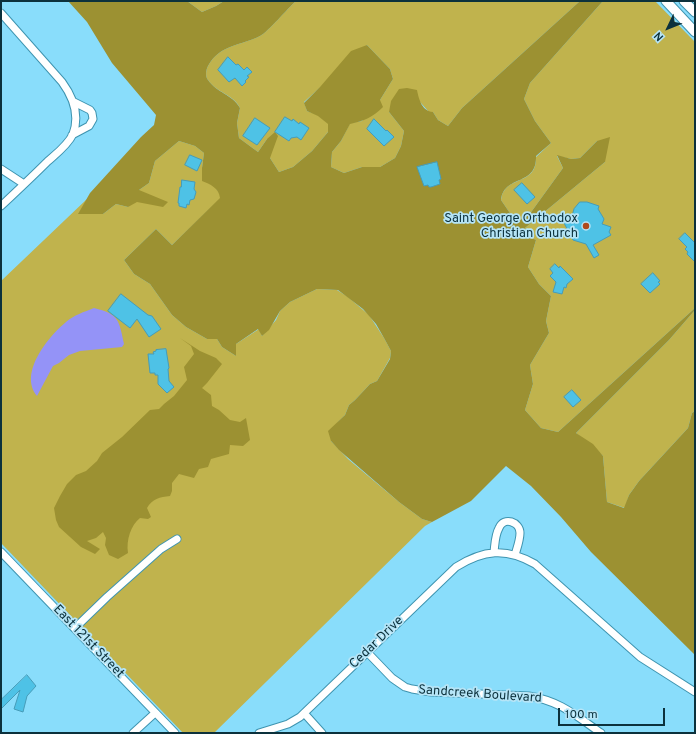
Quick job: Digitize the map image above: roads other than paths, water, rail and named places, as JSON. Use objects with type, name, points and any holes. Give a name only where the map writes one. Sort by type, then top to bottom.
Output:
[{"type":"main road","points":[[666,1],[695,32]]},
{"type":"main road","points":[[684,1],[695,12]]},
{"type":"street","points":[[1,13],[70,93],[76,112],[72,135]]},
{"type":"street","points":[[1,206],[63,147],[72,135],[92,123],[93,119],[90,110],[74,102]]},
{"type":"street","points":[[1,169],[24,184]]},
{"type":"street","points":[[494,552],[499,526],[508,521],[517,525],[520,532],[515,555]]},
{"type":"street","points":[[75,628],[106,597],[161,549],[177,539]]},
{"type":"street","name":"East 121st Street","points":[[1,552],[175,733]]},
{"type":"street","name":"Cedar Drive","points":[[259,733],[288,724],[304,713],[456,567],[473,557],[494,552],[515,555],[535,564],[640,657],[695,692]]},
{"type":"street","name":"Sandcreek Boulevard","points":[[367,652],[399,683],[412,689],[431,692],[529,696],[543,698],[563,706],[600,733]]},
{"type":"street","points":[[134,733],[155,713]]},
{"type":"street","points":[[304,713],[322,733]]},
{"type":"place","name":"Saint George Orthodox Christian Church","points":[[586,226]]}]
